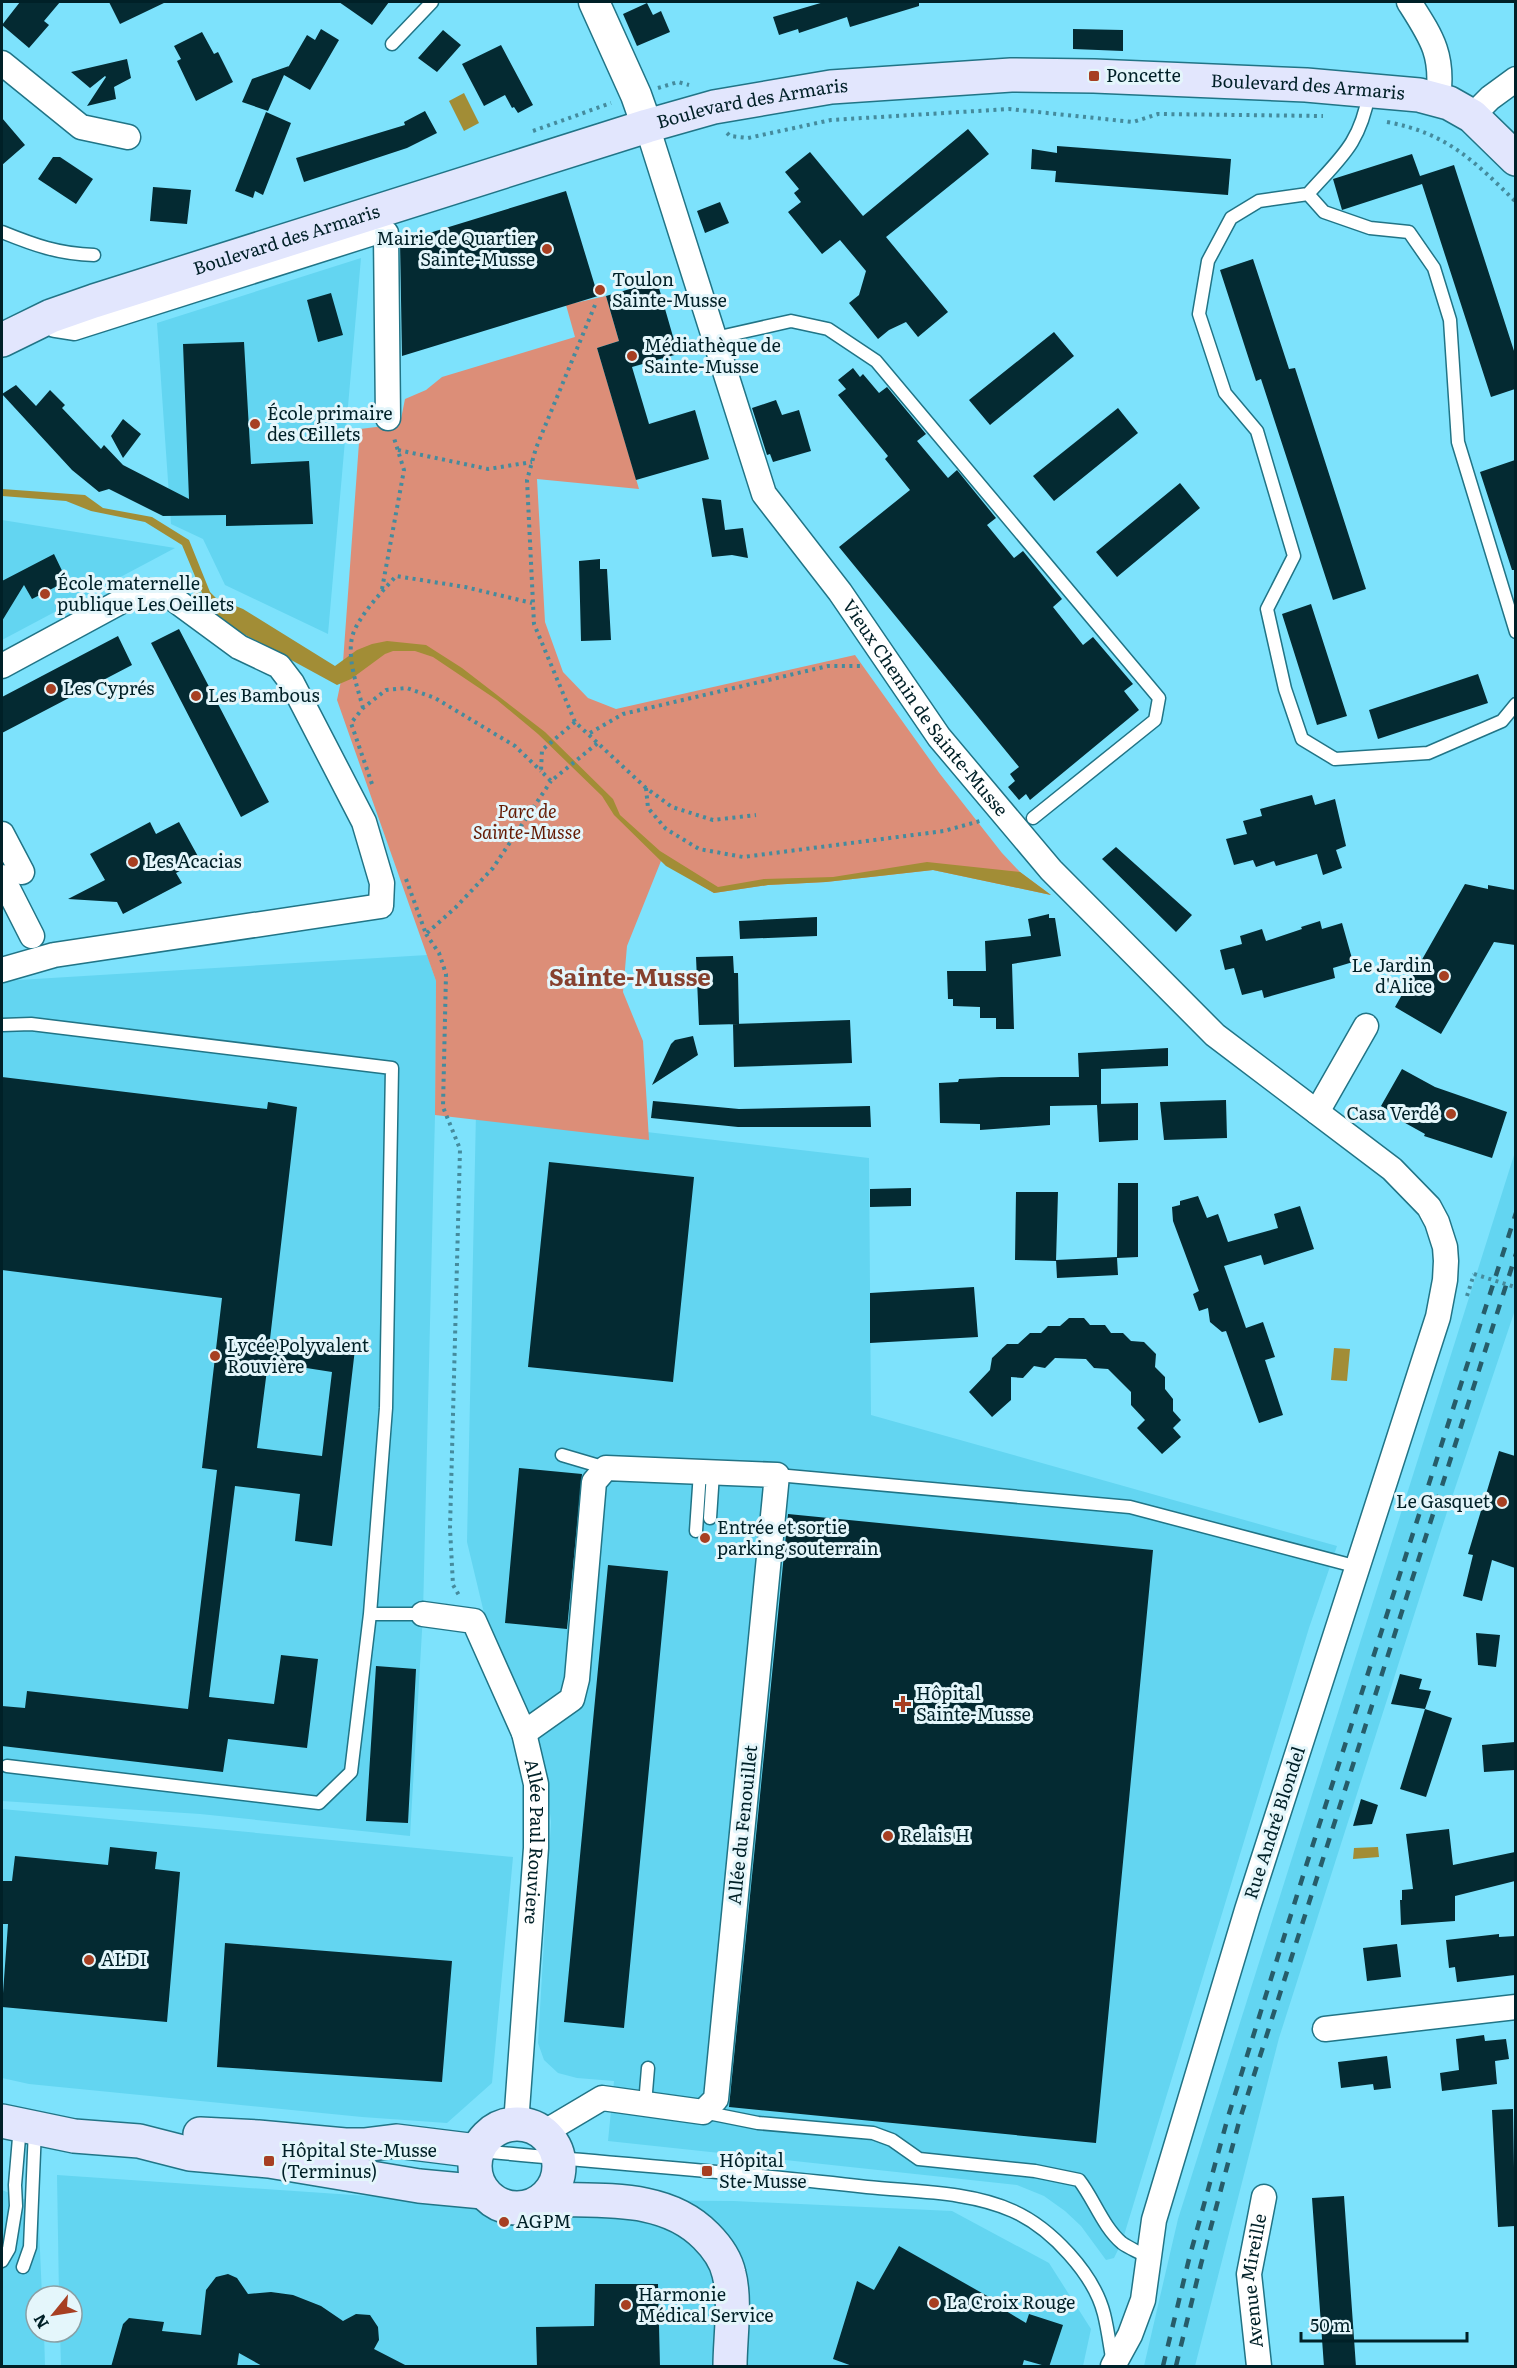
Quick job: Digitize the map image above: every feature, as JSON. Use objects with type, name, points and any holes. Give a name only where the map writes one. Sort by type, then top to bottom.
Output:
[{"type":"main road","name":"Boulevard des Armaris","points":[[2,340],[51,316],[117,294],[647,126],[714,107],[831,87],[1011,75],[1222,81],[1367,103],[1438,99],[1472,116],[1515,159]]},
{"type":"main road","points":[[19,2125],[74,2136],[139,2141],[190,2154],[269,2161],[419,2186],[483,2192]]},
{"type":"main road","points":[[544,2146],[557,2181],[544,2199],[532,2206],[519,2209],[506,2208],[493,2202],[483,2192],[476,2179],[474,2165],[477,2151],[488,2134],[497,2128],[544,2146],[601,2201]]},
{"type":"main road","points":[[139,2141],[204,2133],[345,2145],[396,2141],[477,2151]]},
{"type":"main road","points":[[544,2199],[647,2205],[669,2210],[695,2225],[716,2246],[729,2274],[730,2367]]},
{"type":"street","name":"Vieux Chemin de Sainte-Musse","points":[[594,2],[636,95],[647,126],[764,494],[840,592],[939,737],[1051,870],[1215,1035],[1392,1169],[1429,1207],[1437,1222],[1445,1247],[1445,1280]]},
{"type":"street","points":[[1409,2],[1436,50],[1440,67],[1438,99]]},
{"type":"street","points":[[2,63],[81,127],[128,137]]},
{"type":"street","points":[[1472,116],[1490,98],[1515,79]]},
{"type":"street","points":[[51,316],[55,325],[74,328],[376,232],[386,233],[388,418]]},
{"type":"street","points":[[2,666],[122,601],[150,591],[171,597],[239,647],[279,666],[292,683],[364,822],[382,883],[381,906],[54,955],[2,970]]},
{"type":"street","points":[[2,834],[32,936]]},
{"type":"street","points":[[1317,1112],[1366,1026]]},
{"type":"street","name":"Rue André Blondel","points":[[1113,2366],[1130,2335],[1143,2300],[1147,2257],[1154,2220],[1246,1910],[1437,1317],[1445,1280]]},
{"type":"street","points":[[524,1732],[572,1699],[577,1679],[594,1482],[606,1468],[777,1475]]},
{"type":"street","name":"Allée du Fenouillet","points":[[704,2112],[716,2099],[777,1475]]},
{"type":"street","points":[[423,1614],[474,1621]]},
{"type":"street","name":"Allée Paul Rouviere","points":[[474,1621],[524,1732],[536,1784],[544,2146]]},
{"type":"street","points":[[1325,2029],[1515,2007]]},
{"type":"street","points":[[544,2146],[602,2098],[704,2112]]},
{"type":"street","name":"Avenue Mireille","points":[[1259,2367],[1249,2274],[1264,2197]]},
{"type":"lane","points":[[392,44],[432,2]]},
{"type":"lane","points":[[1367,103],[1353,143],[1308,194],[1259,201],[1231,218],[1208,261],[1199,314],[1225,393],[1257,431],[1294,556],[1267,609],[1285,689],[1302,739],[1335,759],[1428,753],[1502,721],[1515,704]]},
{"type":"lane","points":[[1308,194],[1324,212],[1370,228],[1409,232],[1434,268],[1450,320],[1458,442],[1515,632]]},
{"type":"lane","points":[[2,232],[40,247],[68,254],[94,255]]},
{"type":"lane","points":[[715,338],[791,321],[828,328],[876,361],[1159,698],[1155,720],[1034,818]]},
{"type":"lane","points":[[2,1024],[31,1024],[392,1068],[386,1408],[370,1614],[351,1772],[319,1803],[7,1766]]},
{"type":"lane","points":[[562,1455],[606,1468]]},
{"type":"lane","points":[[707,1472],[710,1518]]},
{"type":"lane","points":[[696,1531],[707,1472]]},
{"type":"lane","points":[[777,1475],[1130,1508],[1358,1567]]},
{"type":"lane","points":[[370,1614],[423,1614]]},
{"type":"lane","points":[[645,2104],[648,2068]]},
{"type":"lane","points":[[704,2112],[758,2123],[873,2133],[892,2140],[920,2159],[1035,2171],[1079,2180],[1106,2223],[1122,2242],[1147,2257]]},
{"type":"lane","points":[[2,2261],[9,2248],[15,2218],[19,2125]]},
{"type":"lane","points":[[19,2125],[30,2247],[23,2267]]},
{"type":"lane","points":[[361,2157],[400,2150],[477,2151],[544,2146],[979,2200],[1014,2212],[1046,2232],[1075,2260],[1091,2284],[1104,2312],[1113,2366]]},
{"type":"lane","points":[[269,2161],[320,2157]]},
{"type":"path","points":[[725,130],[730,136],[748,138],[831,120],[1008,109],[1133,122],[1158,114],[1367,103],[1407,125],[1438,136],[1465,155],[1515,202]]},
{"type":"path","points":[[595,305],[536,448],[527,480],[534,624],[575,722],[646,788],[672,807],[713,820],[756,815]]},
{"type":"path","points":[[382,592],[404,470],[388,418]]},
{"type":"path","points":[[398,450],[488,469],[532,462]]},
{"type":"path","points":[[363,708],[355,682],[352,652],[354,631],[366,610],[396,576],[465,587],[532,603]]},
{"type":"path","points":[[590,734],[623,714],[828,666],[890,666]]},
{"type":"path","points":[[374,790],[351,723],[363,708],[386,690],[407,688],[435,698],[515,746],[551,781]]},
{"type":"path","points":[[541,771],[542,750],[575,722]]},
{"type":"path","points":[[426,933],[456,907],[493,868],[551,781],[599,742]]},
{"type":"path","points":[[646,788],[648,808],[666,830],[699,849],[743,858],[944,831],[1004,814]]},
{"type":"path","points":[[406,878],[426,933],[439,953],[446,974],[442,1107],[460,1149],[450,1528],[453,1585],[474,1621]]},
{"type":"path","points":[[1474,1274],[1515,1287]]},
{"type":"shaded area","points":[[464,93],[479,123],[464,131],[449,101]]},
{"type":"shaded area","name":"École primaire des Œillets","points":[[361,258],[328,634],[225,585],[203,539],[171,524],[157,323]]},
{"type":"shaded area","points":[[2,489],[85,495],[103,508],[152,517],[189,540],[210,592],[216,598],[243,609],[335,666],[357,650],[372,644],[387,641],[426,645],[462,668],[545,732],[613,799],[620,815],[660,851],[718,887],[764,879],[833,877],[927,862],[1020,872],[1051,895],[933,870],[826,882],[768,885],[714,893],[666,866],[614,815],[602,796],[538,734],[497,700],[433,657],[415,651],[393,651],[385,654],[351,679],[337,685],[227,625],[193,597],[194,592],[202,593],[182,545],[145,522],[91,511],[66,501],[2,496]]},
{"type":"shaded area","name":"École maternelle publique Les Oeillets","points":[[2,520],[175,548],[2,640]]},
{"type":"shaded area","name":"Lycée Polyvalent Rouvière","points":[[427,955],[436,981],[435,1115],[423,1614],[410,1836],[200,1814],[2,1801],[2,981]]},
{"type":"shaded area","name":"Hôpital Sainte-Musse","points":[[476,1112],[869,1158],[871,1415],[1337,1546],[1309,1628],[1122,2242],[1114,2258],[1106,2260],[1081,2226],[1065,2211],[1044,2196],[1017,2185],[608,2141],[614,2081],[577,2078],[558,2073],[544,2060],[538,2043],[551,1822],[546,1778],[484,1613],[467,1542]]},
{"type":"shaded area","points":[[1515,1152],[1515,1310],[1447,1512],[1279,2038],[1195,2366],[1144,2366],[1178,2219]]},
{"type":"shaded area","points":[[1334,1348],[1350,1349],[1347,1381],[1331,1380]]},
{"type":"shaded area","points":[[2,1809],[513,1857],[492,2083],[447,2123],[362,2117],[29,2084],[2,2078]]},
{"type":"shaded area","points":[[1378,1847],[1379,1857],[1353,1859],[1354,1848]]},
{"type":"shaded area","points":[[57,2175],[412,2199],[734,2201],[952,2211],[1049,2263],[1091,2329],[1083,2366],[61,2366],[60,2344],[84,2344],[84,2284],[59,2284]]},
{"type":"shaded area","points":[[2,2190],[38,2205],[41,2284],[24,2284],[24,2344],[44,2344],[45,2366],[2,2366]]},
{"type":"green space","name":"Parc de Sainte-Musse","points":[[606,296],[619,341],[597,348],[639,489],[537,479],[545,622],[563,672],[588,698],[616,709],[855,655],[940,774],[1002,853],[1020,872],[1051,895],[933,870],[826,882],[768,885],[714,893],[661,861],[627,946],[623,992],[643,1041],[649,1140],[435,1115],[436,981],[337,700],[342,676],[360,429],[400,424],[405,399],[426,390],[442,377],[575,337],[566,305]]},
{"type":"building","points":[[20,2],[60,2],[44,21],[49,25],[29,48],[2,25]]},
{"type":"building","points":[[109,2],[166,2],[120,24]]},
{"type":"building","points":[[339,2],[389,2],[372,25]]},
{"type":"building","points":[[824,2],[919,2],[919,6],[850,27],[847,17],[799,33],[798,29],[779,35],[773,17]]},
{"type":"building","points":[[647,3],[653,15],[661,11],[670,32],[637,46],[623,14]]},
{"type":"building","points":[[321,29],[339,40],[310,90],[284,75],[268,111],[242,102],[252,79],[289,66],[307,35],[315,40]]},
{"type":"building","points":[[1073,29],[1123,30],[1123,51],[1073,49]]},
{"type":"building","points":[[443,30],[461,45],[437,72],[418,58]]},
{"type":"building","points":[[202,32],[214,54],[218,52],[233,82],[196,101],[177,61],[181,59],[174,46]]},
{"type":"building","points":[[501,45],[533,105],[518,113],[514,107],[512,108],[505,95],[484,106],[462,64]]},
{"type":"building","points":[[127,59],[131,78],[114,87],[116,99],[87,106],[106,77],[90,88],[71,72]]},
{"type":"building","points":[[425,111],[437,133],[407,148],[304,182],[296,158],[405,125],[404,122]]},
{"type":"building","points":[[266,112],[291,123],[263,195],[255,191],[253,198],[235,191]]},
{"type":"building","points":[[2,118],[25,145],[2,165]]},
{"type":"building","points":[[968,129],[989,154],[886,237],[948,312],[918,337],[906,322],[889,330],[878,339],[849,303],[859,295],[866,271],[840,240],[822,254],[788,212],[801,202],[794,193],[799,189],[785,172],[810,152],[863,216]]},
{"type":"building","points":[[1057,146],[1231,159],[1228,195],[1055,182],[1056,171],[1031,169],[1032,149],[1057,153]]},
{"type":"building","points":[[1412,154],[1420,176],[1454,165],[1515,354],[1515,389],[1491,397],[1422,184],[1342,210],[1333,179]]},
{"type":"building","points":[[53,157],[60,157],[93,179],[76,204],[38,179]]},
{"type":"building","points":[[153,187],[191,190],[187,224],[150,221]]},
{"type":"building","points":[[566,191],[598,296],[402,356],[400,242]]},
{"type":"building","points":[[720,202],[729,223],[705,233],[697,211]]},
{"type":"building","points":[[1253,259],[1289,369],[1295,368],[1366,589],[1333,600],[1261,379],[1256,381],[1220,270]]},
{"type":"building","points":[[657,281],[678,354],[632,367],[649,424],[695,410],[709,459],[636,480],[597,348],[619,341],[606,296]]},
{"type":"building","points":[[331,293],[343,335],[318,342],[307,300]]},
{"type":"building","points":[[1054,332],[1074,356],[990,425],[969,400]]},
{"type":"building","points":[[244,342],[251,464],[309,461],[313,524],[226,526],[226,515],[163,516],[109,489],[99,492],[72,470],[2,394],[16,385],[36,406],[50,390],[65,405],[62,408],[101,449],[104,445],[123,465],[189,499],[183,344]]},
{"type":"building","points":[[853,368],[860,377],[863,374],[879,393],[887,387],[926,434],[917,441],[948,478],[957,470],[996,518],[987,525],[1014,558],[1023,551],[1062,599],[1053,607],[1083,645],[1093,637],[1133,684],[1124,691],[1139,710],[1030,800],[1026,794],[1019,800],[1008,787],[1015,781],[1010,774],[1019,767],[839,547],[910,490],[885,459],[888,456],[838,395],[846,389],[838,380]]},
{"type":"building","points":[[776,400],[782,415],[799,410],[811,451],[773,462],[770,454],[767,455],[752,408]]},
{"type":"building","points":[[1118,408],[1138,433],[1054,501],[1033,476]]},
{"type":"building","points":[[123,419],[141,434],[123,458],[111,436]]},
{"type":"building","points":[[1515,460],[1515,570],[1512,570],[1480,472]]},
{"type":"building","points":[[1180,483],[1200,508],[1117,577],[1096,552]]},
{"type":"building","points":[[702,498],[721,500],[725,530],[743,528],[748,558],[732,555],[712,557]]},
{"type":"building","points":[[54,554],[67,581],[32,599],[24,585],[2,621],[2,581]]},
{"type":"building","points":[[600,559],[600,569],[607,569],[611,640],[581,641],[579,561]]},
{"type":"building","points":[[1311,604],[1347,716],[1317,725],[1282,614]]},
{"type":"building","name":"Les Bambous","points":[[179,629],[269,802],[241,817],[151,643]]},
{"type":"building","name":"Les Cyprés","points":[[118,636],[132,665],[2,733],[2,697]]},
{"type":"building","points":[[1478,674],[1488,703],[1378,739],[1369,710]]},
{"type":"building","points":[[1312,795],[1315,805],[1335,799],[1346,846],[1336,850],[1342,868],[1323,875],[1317,854],[1276,866],[1274,861],[1256,867],[1253,860],[1234,865],[1226,839],[1247,834],[1243,821],[1262,816],[1260,809]]},
{"type":"building","name":"Les Acacias","points":[[150,822],[156,834],[179,822],[200,860],[176,873],[182,883],[123,914],[117,902],[68,899],[105,880],[90,854]]},
{"type":"building","points":[[1116,847],[1192,915],[1176,932],[1102,859]]},
{"type":"building","name":"Le Jardin d'Alice","points":[[1465,884],[1488,889],[1488,885],[1515,890],[1515,945],[1494,942],[1441,1034],[1395,1007]]},
{"type":"building","points":[[1049,914],[1049,918],[1055,918],[1061,956],[1012,964],[1014,1029],[996,1029],[996,1018],[980,1018],[980,1007],[953,1006],[953,999],[948,999],[947,971],[986,971],[985,941],[1031,936],[1028,919]]},
{"type":"building","points":[[817,917],[817,936],[740,939],[739,921]]},
{"type":"building","points":[[1320,921],[1322,929],[1342,923],[1353,962],[1333,968],[1335,978],[1264,998],[1262,990],[1242,995],[1234,968],[1225,970],[1220,950],[1242,944],[1240,936],[1262,929],[1266,941]]},
{"type":"building","points":[[733,956],[734,973],[738,973],[739,1024],[699,1025],[696,957]]},
{"type":"building","points":[[850,1020],[852,1063],[734,1067],[733,1024]]},
{"type":"building","points":[[693,1036],[698,1055],[652,1085],[671,1044],[675,1040]]},
{"type":"building","points":[[1168,1048],[1168,1066],[1101,1069],[1101,1104],[1138,1103],[1138,1140],[1099,1142],[1097,1105],[1050,1106],[1050,1125],[980,1130],[980,1124],[940,1123],[939,1083],[958,1082],[959,1079],[1001,1077],[1079,1077],[1078,1053]]},
{"type":"building","name":"Casa Verdé","points":[[1402,1069],[1435,1087],[1507,1112],[1492,1158],[1424,1136],[1425,1134],[1398,1119],[1399,1116],[1381,1106]]},
{"type":"building","points":[[2,1077],[267,1109],[268,1102],[297,1107],[270,1339],[355,1349],[332,1546],[295,1541],[300,1494],[235,1486],[209,1697],[274,1704],[281,1655],[318,1659],[307,1748],[228,1739],[223,1772],[2,1746],[2,1706],[25,1708],[27,1691],[188,1709],[217,1470],[202,1468],[222,1298],[2,1270]],"holes":[[[268,1362],[332,1372],[322,1456],[257,1448]]]},
{"type":"building","points":[[1226,1100],[1227,1138],[1164,1140],[1160,1102]]},
{"type":"building","points":[[653,1101],[739,1109],[870,1106],[871,1127],[738,1127],[651,1118]]},
{"type":"building","points":[[549,1162],[694,1177],[673,1382],[528,1367]]},
{"type":"building","points":[[1118,1183],[1138,1183],[1138,1257],[1117,1258],[1118,1275],[1057,1278],[1056,1260],[1117,1257]]},
{"type":"building","points":[[911,1188],[911,1206],[870,1207],[870,1189]]},
{"type":"building","points":[[1016,1192],[1058,1192],[1056,1261],[1015,1260]]},
{"type":"building","points":[[1198,1196],[1207,1218],[1218,1214],[1228,1242],[1278,1228],[1274,1214],[1300,1206],[1314,1249],[1264,1265],[1261,1255],[1224,1266],[1246,1328],[1263,1322],[1275,1357],[1265,1360],[1283,1415],[1259,1423],[1226,1331],[1222,1332],[1210,1322],[1208,1308],[1199,1311],[1193,1294],[1199,1291],[1173,1221],[1172,1207],[1180,1205],[1180,1201]]},
{"type":"building","points":[[974,1287],[978,1337],[870,1343],[870,1293]]},
{"type":"building","points":[[1069,1318],[1084,1318],[1090,1325],[1105,1325],[1111,1333],[1123,1333],[1131,1341],[1144,1342],[1156,1354],[1155,1367],[1165,1377],[1165,1389],[1173,1399],[1173,1411],[1181,1420],[1173,1428],[1181,1437],[1162,1454],[1137,1428],[1145,1420],[1131,1405],[1131,1392],[1108,1369],[1094,1368],[1086,1359],[1055,1358],[1045,1368],[1034,1366],[1023,1378],[1011,1377],[1011,1400],[992,1417],[969,1392],[990,1370],[992,1358],[1007,1344],[1018,1344],[1030,1333],[1041,1333],[1048,1326],[1060,1326]]},
{"type":"building","name":"Le Gasquet","points":[[1499,1451],[1515,1456],[1515,1568],[1492,1560],[1482,1601],[1463,1596],[1473,1555],[1468,1554]]},
{"type":"building","points":[[519,1468],[582,1474],[567,1629],[505,1623]]},
{"type":"building","name":"Hôpital Sainte-Musse","points":[[788,1514],[1153,1550],[1096,2143],[729,2107]]},
{"type":"building","points":[[608,1565],[668,1571],[624,2028],[564,2022]]},
{"type":"building","points":[[1476,1633],[1500,1635],[1496,1667],[1478,1665]]},
{"type":"building","points":[[376,1666],[416,1669],[408,1823],[366,1821]]},
{"type":"building","points":[[1400,1674],[1422,1679],[1419,1689],[1431,1691],[1425,1709],[1391,1704]]},
{"type":"building","points":[[1425,1709],[1452,1718],[1426,1797],[1400,1789]]},
{"type":"building","points":[[1515,1742],[1515,1770],[1484,1772],[1482,1745]]},
{"type":"building","points":[[1361,1799],[1378,1805],[1372,1824],[1353,1826]]},
{"type":"building","points":[[1449,1829],[1453,1865],[1515,1852],[1515,1881],[1455,1896],[1455,1921],[1401,1925],[1402,1890],[1413,1889],[1406,1834]]},
{"type":"building","name":"ALDI","points":[[110,1847],[157,1852],[155,1869],[180,1872],[167,2022],[2,2007],[8,1924],[2,1924],[2,1881],[12,1881],[15,1856],[108,1865]]},
{"type":"building","points":[[1499,1934],[1499,1937],[1515,1936],[1515,1975],[1457,1982],[1455,1967],[1449,1968],[1446,1940]]},
{"type":"building","points":[[225,1943],[452,1961],[442,2082],[217,2067]]},
{"type":"building","points":[[1397,1944],[1401,1977],[1367,1981],[1363,1948]]},
{"type":"building","points":[[1484,2035],[1485,2041],[1506,2039],[1509,2059],[1495,2061],[1497,2084],[1442,2091],[1440,2073],[1459,2070],[1456,2039]]},
{"type":"building","points":[[1387,2056],[1391,2088],[1374,2090],[1373,2084],[1341,2088],[1338,2062]]},
{"type":"building","points":[[1513,2109],[1515,2226],[1498,2227],[1492,2110]]},
{"type":"building","points":[[1344,2196],[1356,2367],[1324,2367],[1312,2198]]},
{"type":"building","name":"La Croix Rouge","points":[[899,2246],[989,2297],[988,2300],[1026,2323],[1029,2314],[1063,2325],[1049,2367],[1024,2360],[1022,2367],[855,2367],[833,2359],[857,2281],[874,2290]]},
{"type":"building","points":[[228,2274],[237,2278],[248,2294],[271,2292],[293,2295],[321,2306],[343,2321],[356,2314],[370,2315],[378,2327],[379,2340],[374,2349],[409,2367],[264,2367],[239,2353],[237,2367],[111,2367],[123,2324],[129,2318],[164,2322],[162,2331],[201,2335],[206,2290],[216,2277]]},
{"type":"building","name":"Harmonie Médical Service","points":[[595,2284],[658,2284],[660,2367],[537,2367],[536,2327],[594,2326]]},
{"type":"railway","points":[[1163,2366],[1189,2259],[1228,2117],[1307,1863],[1516,1213]]},
{"type":"railway","points":[[1176,2366],[1239,2122],[1516,1254]]},
{"type":"place","name":"Poncette","points":[[1094,76]]},
{"type":"place","name":"Mairie de Quartier Sainte-Musse","points":[[547,249]]},
{"type":"place","name":"Toulon Sainte-Musse","points":[[600,290]]},
{"type":"place","name":"Médiathèque de Sainte-Musse","points":[[632,356]]},
{"type":"place","name":"École primaire des Œillets","points":[[255,424]]},
{"type":"place","name":"École maternelle publique Les Oeillets","points":[[45,594]]},
{"type":"place","name":"Les Cyprés","points":[[51,689]]},
{"type":"place","name":"Les Bambous","points":[[196,696]]},
{"type":"place","name":"Les Acacias","points":[[133,862]]},
{"type":"place","name":"Le Jardin d'Alice","points":[[1444,976]]},
{"type":"place","name":"Casa Verdé","points":[[1451,1114]]},
{"type":"place","name":"Lycée Polyvalent Rouvière","points":[[215,1356]]},
{"type":"place","name":"Le Gasquet","points":[[1502,1502]]},
{"type":"place","name":"Entrée et sortie parking souterrain","points":[[705,1538]]},
{"type":"place","name":"Hôpital Sainte-Musse","points":[[903,1704]]},
{"type":"place","name":"Relais H","points":[[888,1836]]},
{"type":"place","name":"ALDI","points":[[89,1960]]},
{"type":"place","name":"Hôpital Ste-Musse (Terminus)","points":[[269,2161]]},
{"type":"place","name":"Hôpital Ste-Musse","points":[[707,2171]]},
{"type":"place","name":"AGPM","points":[[504,2222]]},
{"type":"place","name":"La Croix Rouge","points":[[934,2303]]},
{"type":"place","name":"Harmonie Médical Service","points":[[626,2305]]},
{"type":"district","name":"Sainte-Musse","points":[[630,978]]}]
